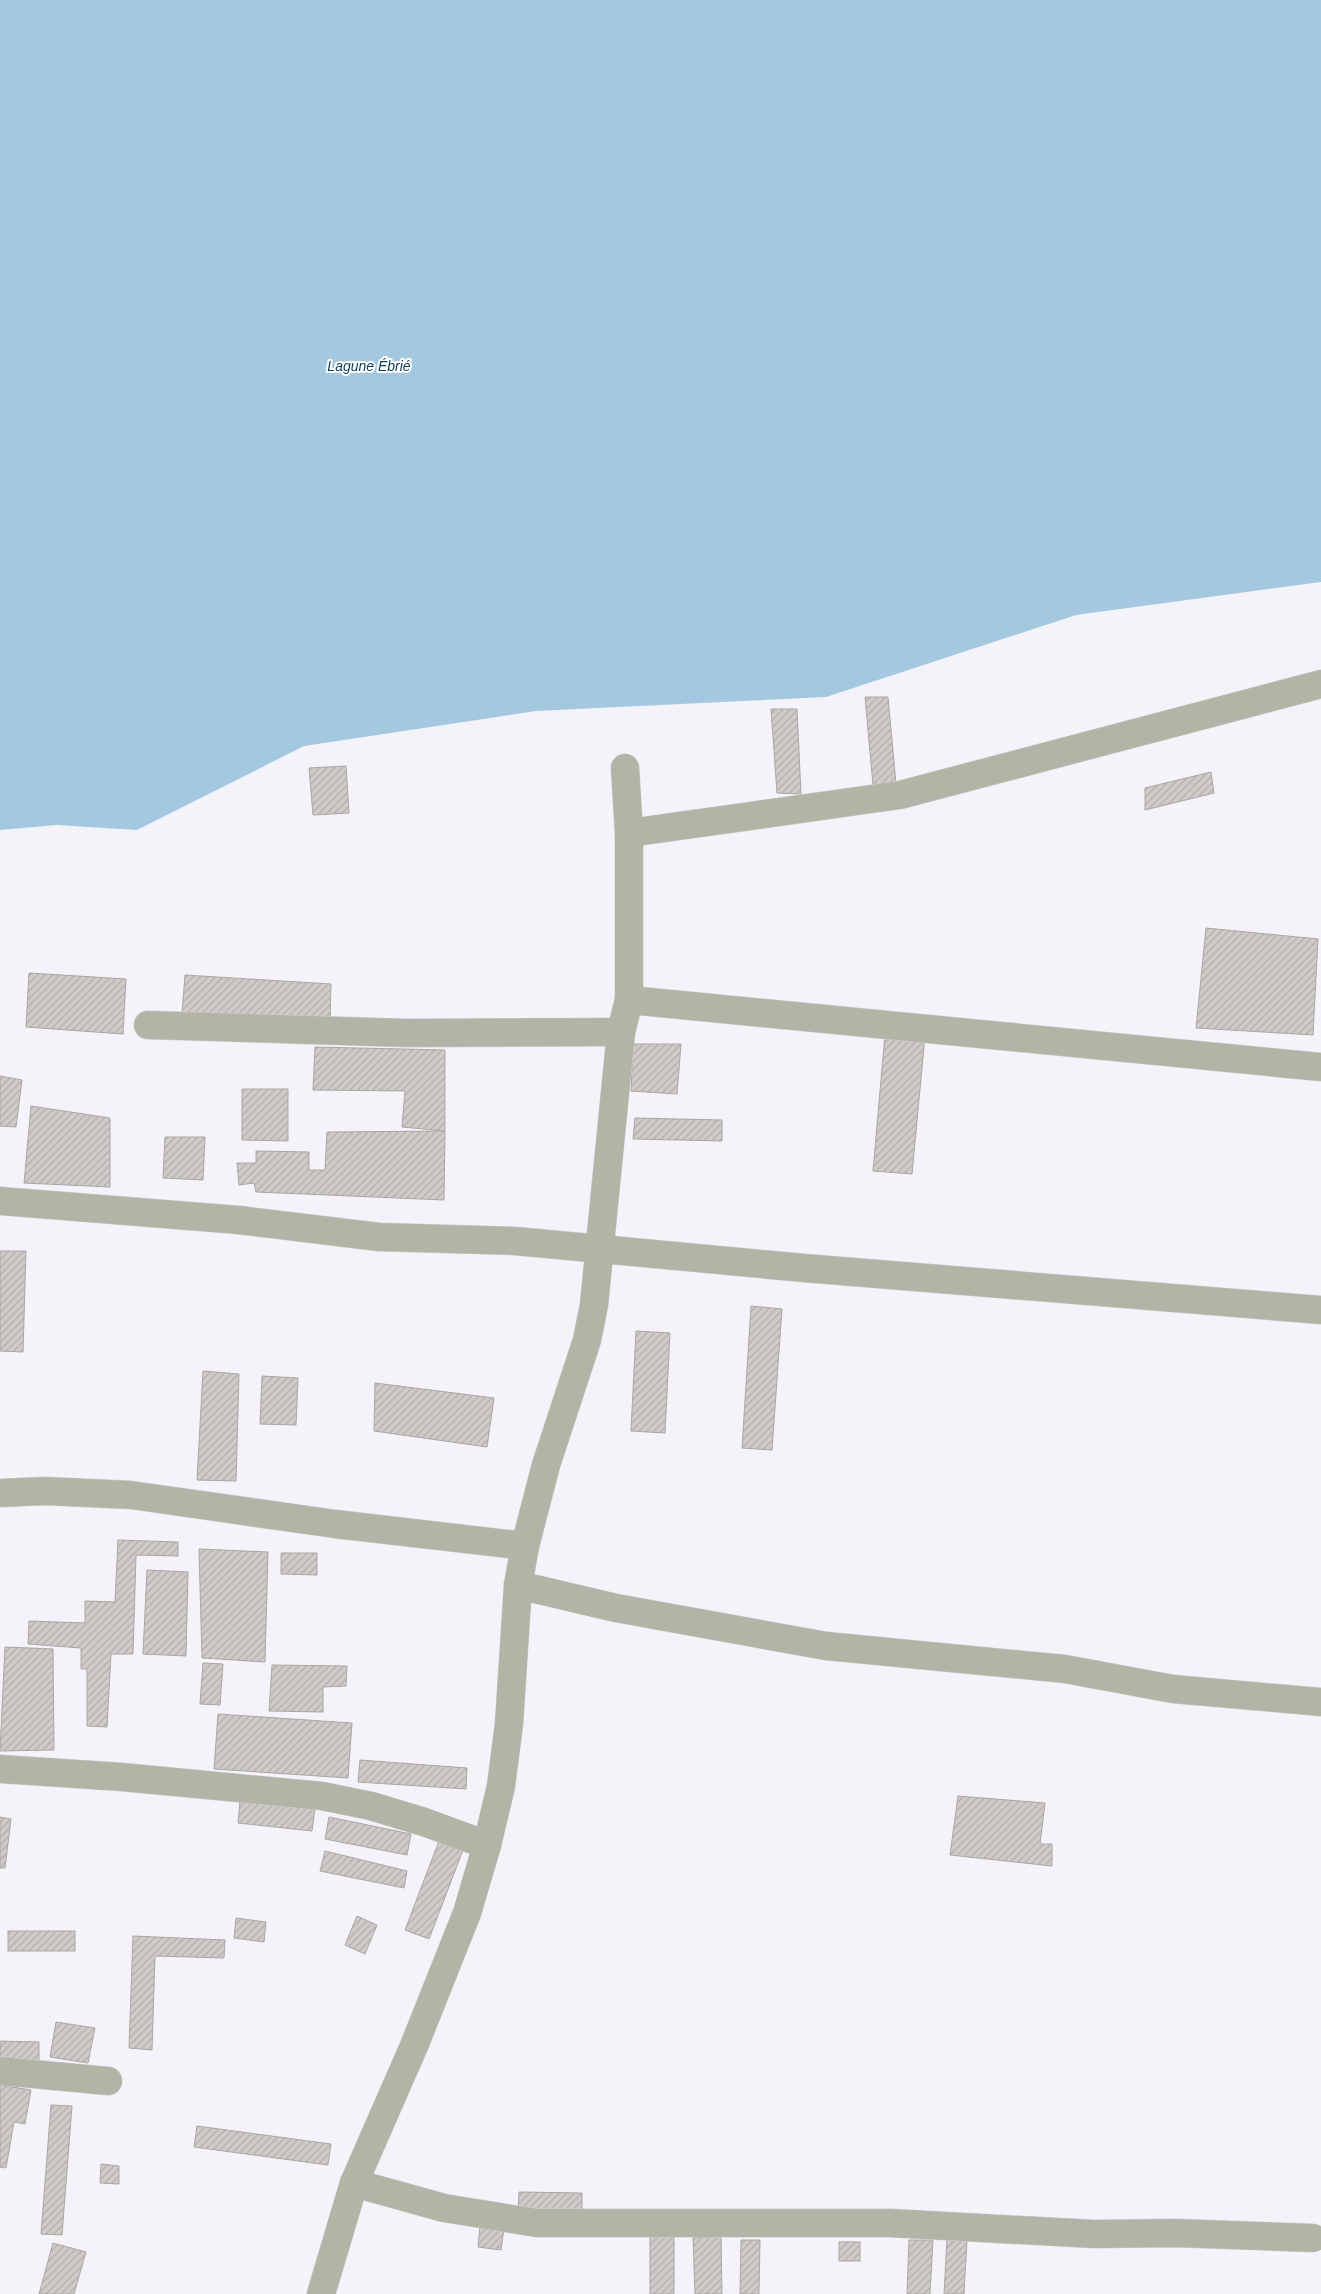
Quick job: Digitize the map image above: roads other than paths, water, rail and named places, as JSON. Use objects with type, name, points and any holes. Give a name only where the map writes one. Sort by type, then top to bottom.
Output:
[{"type":"street","points":[[628,833],[900,795],[1321,684]]},
{"type":"street","points":[[321,2294],[354,2182],[414,2046],[467,1912],[487,1845],[501,1786],[509,1724],[518,1585],[524,1546],[546,1465],[587,1340],[594,1305],[621,1032],[628,1000],[628,833],[625,768]]},
{"type":"street","points":[[628,1000],[1321,1067]]},
{"type":"street","points":[[148,1025],[406,1033],[621,1032]]},
{"type":"street","points":[[0,1201],[239,1220],[379,1237],[515,1241],[1026,1287],[1321,1310]]},
{"type":"street","points":[[0,1493],[131,1494],[335,1524],[524,1546]]},
{"type":"street","points":[[518,1585],[616,1608],[826,1646],[1065,1669],[1173,1689],[1321,1702]]},
{"type":"street","points":[[0,1769],[122,1777],[322,1796],[371,1806],[424,1822],[487,1845]]},
{"type":"street","points":[[0,2071],[108,2081]]},
{"type":"street","points":[[354,2182],[444,2208],[537,2222],[890,2223],[1094,2234],[1176,2233],[1313,2238]]},
{"type":"water","name":"Lagune Ébrié","points":[[0,0],[1321,0],[1321,582],[1076,615],[826,697],[536,711],[304,746],[137,830],[56,825],[0,830]]}]
